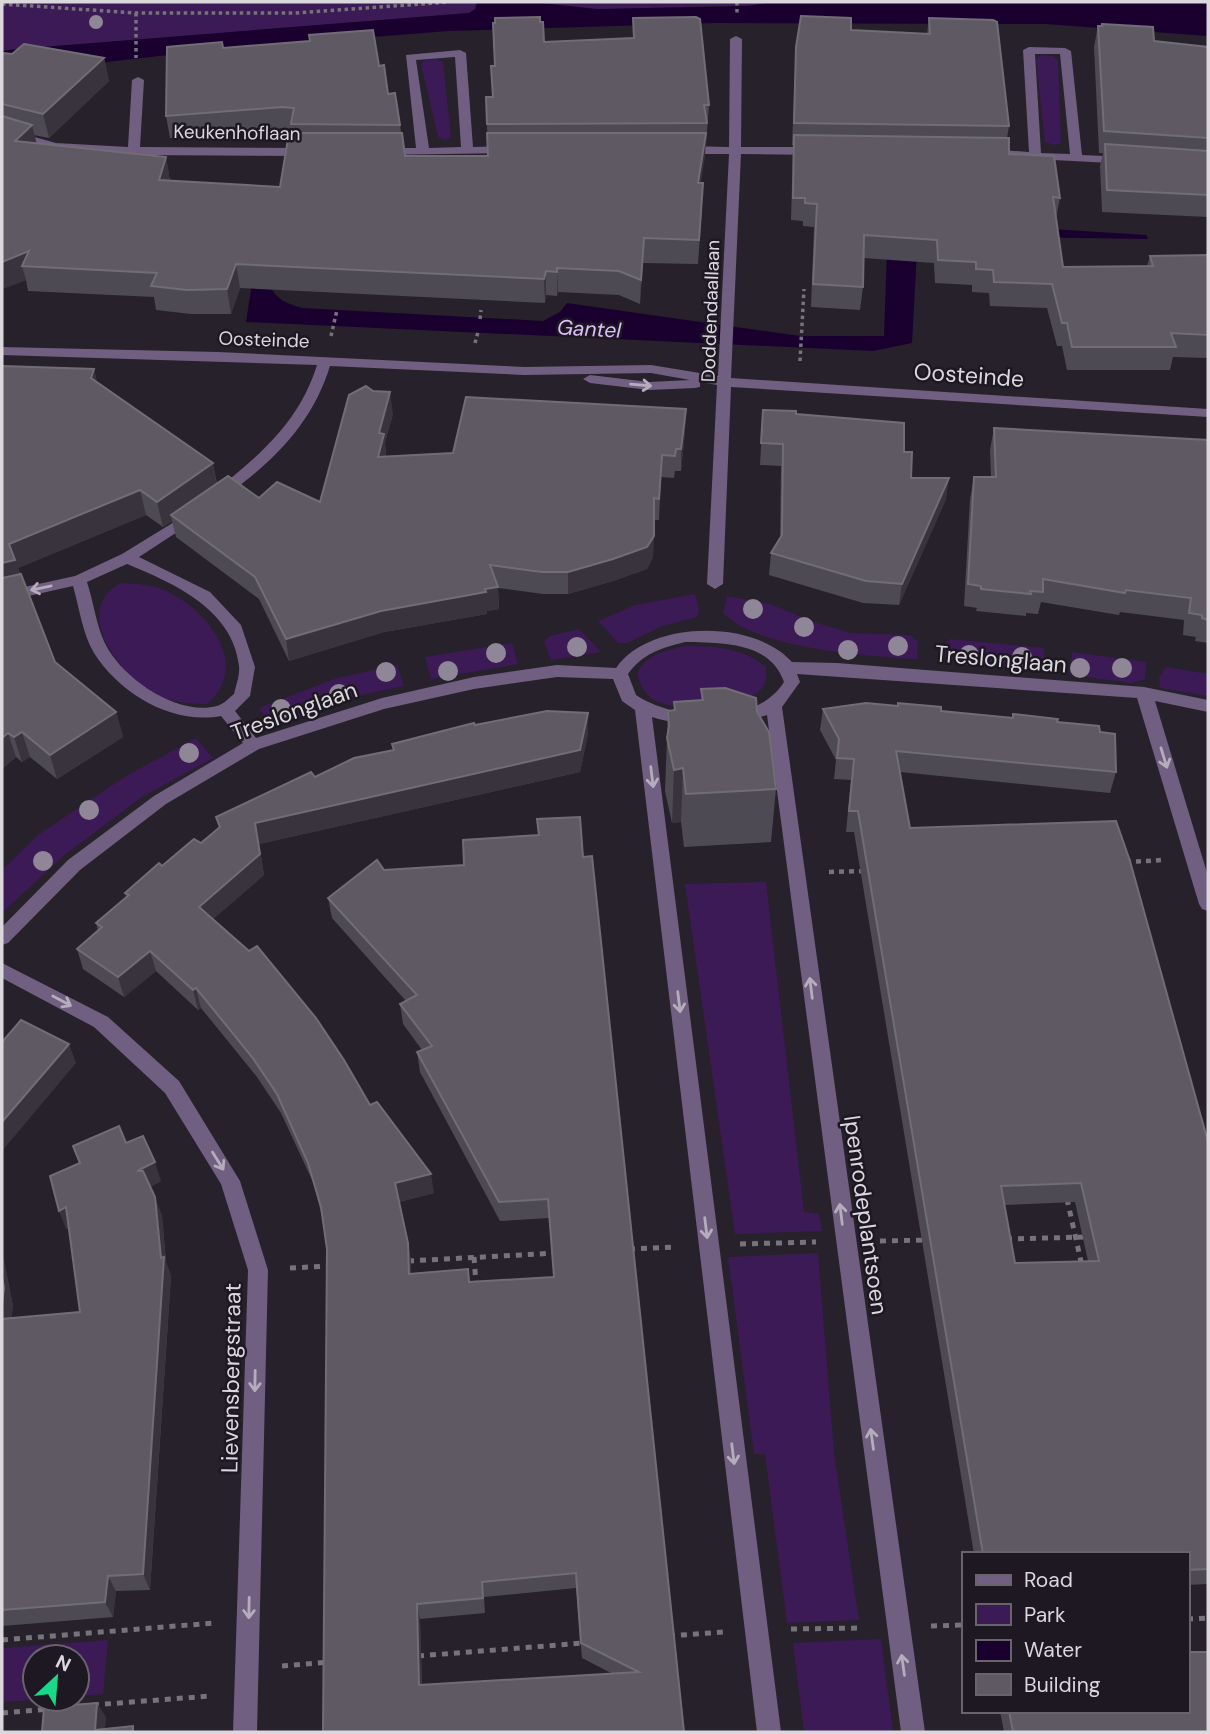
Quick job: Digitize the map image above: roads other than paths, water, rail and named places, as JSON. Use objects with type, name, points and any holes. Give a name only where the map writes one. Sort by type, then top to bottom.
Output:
[{"type":"street","name":"Doddendaallaan","points":[[715,584],[729,326],[736,38]]},
{"type":"street","points":[[1035,154],[1030,50],[1065,51],[1076,157]]},
{"type":"street","points":[[423,151],[410,57],[460,53],[467,150]]},
{"type":"street","points":[[134,151],[138,80]]},
{"type":"street","name":"Keukenhoflaan","points":[[2,132],[55,147],[134,151],[321,153]]},
{"type":"street","points":[[373,152],[520,150]]},
{"type":"street","points":[[675,150],[831,151]]},
{"type":"street","points":[[967,153],[1035,154],[1142,162]]},
{"type":"street","name":"Oosteinde","points":[[2,351],[325,361],[524,371],[649,386],[726,382],[1208,413]]},
{"type":"street","points":[[2,597],[79,580],[127,558],[176,528],[258,464],[291,430],[313,396],[325,361]]},
{"type":"street","points":[[79,580],[100,650],[127,683],[173,708],[207,713],[225,710],[243,696],[247,667],[235,629],[205,596],[165,573],[127,558]]},
{"type":"street","points":[[685,637],[715,637],[754,644],[779,656],[790,668],[792,682],[774,705],[748,715],[698,719],[672,717],[643,709],[627,697],[620,674],[630,657],[651,645],[685,637]]},
{"type":"street","name":"Treslonglaan","points":[[790,668],[850,670],[1144,693],[1208,706]]},
{"type":"street","name":"Treslonglaan","points":[[2,937],[74,864],[160,800],[254,746],[382,704],[474,683],[557,671],[620,674]]},
{"type":"street","points":[[1144,693],[1208,905]]},
{"type":"street","name":"Ipenrodeplantsoen","points":[[774,705],[913,1732]]},
{"type":"street","points":[[643,709],[769,1732]]},
{"type":"street","points":[[225,710],[254,746]]},
{"type":"street","name":"Lievensbergstraat","points":[[2,970],[101,1021],[172,1087],[230,1181],[258,1270],[245,1732]]},
{"type":"water","points":[[477,2],[532,2],[597,9],[748,6],[771,2],[1208,3],[1208,36],[1045,24],[716,23],[448,31],[221,49],[2,71],[2,51],[469,13],[475,9]]},
{"type":"water","name":"Gantel","points":[[2,216],[268,283],[282,300],[302,308],[543,321],[560,312],[567,303],[800,336],[884,336],[887,249],[927,221],[1146,235],[1148,239],[1010,237],[917,251],[912,343],[873,351],[246,322],[252,283]]}]
